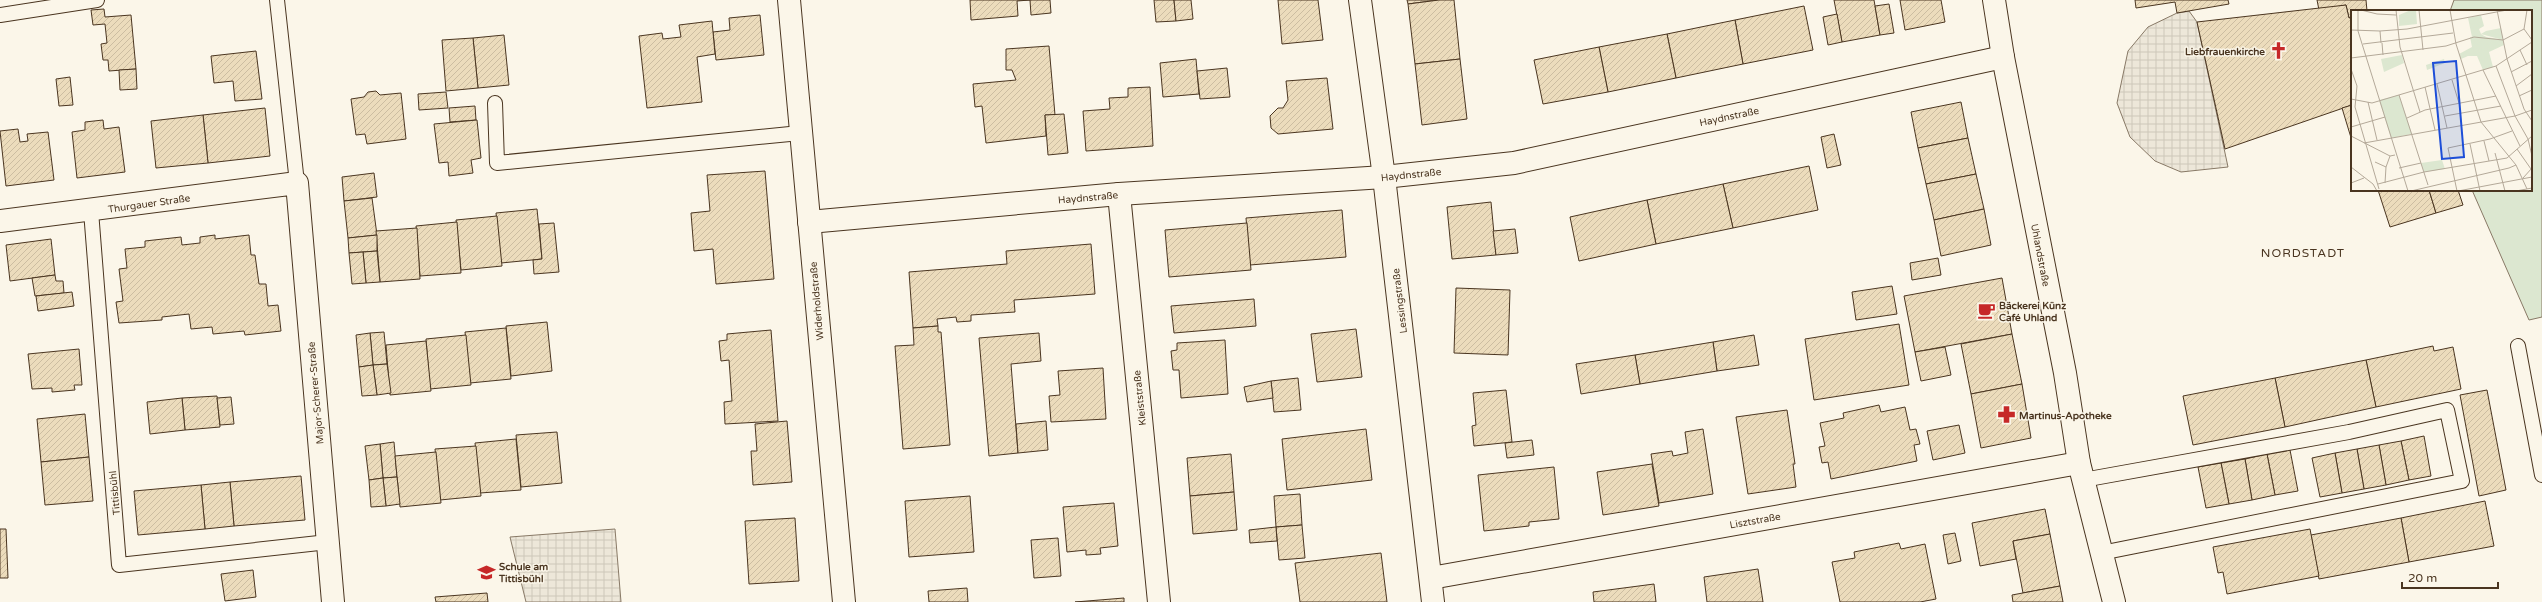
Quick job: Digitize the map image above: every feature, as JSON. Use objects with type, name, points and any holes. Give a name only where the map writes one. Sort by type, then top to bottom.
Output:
[{"type":"street","name":"Widerholdstraße","points":[[789,0],[844,602]]},
{"type":"street","name":"Lessingstraße","points":[[1360,0],[1384,177],[1433,602]]},
{"type":"street","name":"Uhlandstraße","points":[[1994,0],[2003,58],[2065,373],[2081,471],[2114,602]]},
{"type":"street","name":"Haydnstraße","points":[[809,222],[1119,194],[1384,177],[1514,163],[2003,58]]},
{"type":"street","name":"Thurgauer Straße","points":[[0,221],[91,211],[297,183]]},
{"type":"street","name":"Major-Scherer-Straße","points":[[297,183],[333,602]]},
{"type":"street","name":"Kleiststraße","points":[[1119,194],[1159,602]]},
{"type":"street","name":"Lisztstraße","points":[[1430,578],[2081,471]]},
{"type":"lane","points":[[0,15],[97,0]]},
{"type":"lane","points":[[277,0],[297,183]]},
{"type":"lane","points":[[495,103],[497,163],[800,133]]},
{"type":"lane","name":"Tittisbühl","points":[[91,211],[119,565],[328,542]]},
{"type":"lane","points":[[2518,346],[2542,475]]},
{"type":"lane","points":[[2081,471],[2349,432],[2447,410],[2462,481],[2101,553]]},
{"type":"green space","points":[[2454,0],[2542,0],[2542,317],[2529,320],[2472,191],[2532,191],[2532,10],[2450,10]]},
{"type":"shaded area","points":[[2189,11],[2197,22],[2228,167],[2181,172],[2155,161],[2130,137],[2117,103],[2128,51],[2148,27],[2177,13]]},
{"type":"shaded area","points":[[615,529],[621,602],[526,602],[510,537]]},
{"type":"building","points":[[970,0],[1030,0],[1017,1],[1018,16],[971,20]]},
{"type":"building","points":[[1030,0],[1050,0],[1051,13],[1031,15]]},
{"type":"building","points":[[1154,0],[1174,0],[1176,21],[1156,22]]},
{"type":"building","points":[[1174,0],[1191,0],[1193,19],[1176,21]]},
{"type":"building","points":[[1278,0],[1318,0],[1323,40],[1282,44]]},
{"type":"building","points":[[1407,0],[1439,0],[1408,4]]},
{"type":"building","points":[[1439,0],[1454,0],[1460,59],[1415,64],[1408,4]]},
{"type":"building","points":[[1834,0],[1874,0],[1880,35],[1842,42]]},
{"type":"building","points":[[1900,0],[1941,0],[1945,22],[1905,30]]},
{"type":"building","points":[[2135,0],[2228,0],[2229,4],[2177,13],[2175,2],[2136,8]]},
{"type":"building","points":[[2317,0],[2366,0],[2367,10],[2351,10],[2351,17],[2349,18],[2346,5],[2319,10]]},
{"type":"building","points":[[1889,4],[1894,33],[1880,35],[1875,6]]},
{"type":"building","name":"Liebfrauenkirche","points":[[2346,5],[2349,18],[2351,17],[2351,105],[2225,149],[2197,22]]},
{"type":"building","points":[[1804,6],[1813,50],[1743,64],[1735,20]]},
{"type":"building","points":[[104,9],[105,17],[131,15],[136,69],[109,71],[108,60],[103,60],[101,44],[107,43],[105,24],[93,25],[91,10]]},
{"type":"building","points":[[1837,14],[1842,42],[1828,45],[1823,17]]},
{"type":"building","points":[[760,15],[764,55],[716,60],[713,32],[730,30],[729,18]]},
{"type":"building","points":[[1735,20],[1743,64],[1676,78],[1667,34]]},
{"type":"building","points":[[712,21],[715,54],[697,57],[702,102],[647,108],[639,36],[662,33],[663,39],[681,37],[679,25]]},
{"type":"building","points":[[1667,34],[1676,78],[1608,92],[1599,47]]},
{"type":"building","points":[[504,35],[509,85],[478,88],[473,38]]},
{"type":"building","points":[[473,38],[478,88],[446,91],[442,40]]},
{"type":"building","points":[[1049,46],[1055,115],[1045,115],[1046,136],[986,143],[982,106],[975,107],[973,84],[1016,80],[1012,70],[1006,70],[1006,49]]},
{"type":"building","points":[[1599,47],[1608,92],[1543,104],[1534,60]]},
{"type":"building","points":[[256,51],[262,99],[235,101],[233,81],[214,83],[211,56]]},
{"type":"building","points":[[1196,59],[1199,94],[1163,97],[1160,63]]},
{"type":"building","points":[[1460,59],[1467,119],[1422,125],[1415,64]]},
{"type":"building","points":[[1227,68],[1230,97],[1200,99],[1197,71]]},
{"type":"building","points":[[136,69],[137,89],[120,90],[119,70]]},
{"type":"building","points":[[70,77],[73,105],[59,106],[56,79]]},
{"type":"building","points":[[1327,78],[1333,129],[1278,134],[1271,128],[1270,116],[1278,108],[1283,108],[1288,100],[1286,81]]},
{"type":"building","points":[[1150,87],[1153,146],[1086,151],[1083,111],[1110,109],[1109,98],[1128,97],[1128,88]]},
{"type":"building","points":[[376,91],[380,95],[401,93],[406,139],[367,144],[365,134],[356,135],[351,99],[364,97],[368,92]]},
{"type":"building","points":[[446,92],[448,108],[419,110],[418,94]]},
{"type":"building","points":[[1961,102],[1968,138],[1918,148],[1911,112]]},
{"type":"building","points":[[2351,105],[2351,138],[2342,108]]},
{"type":"building","points":[[475,106],[476,120],[450,122],[449,108]]},
{"type":"building","points":[[265,108],[270,156],[208,163],[203,115]]},
{"type":"building","points":[[1064,114],[1068,153],[1048,155],[1045,115]]},
{"type":"building","points":[[203,115],[208,163],[156,168],[151,121]]},
{"type":"building","points":[[103,120],[104,129],[119,127],[125,172],[77,178],[72,132],[85,130],[85,122]]},
{"type":"building","points":[[477,120],[481,158],[471,160],[473,173],[449,176],[448,162],[439,163],[434,124]]},
{"type":"building","points":[[18,129],[20,142],[28,141],[27,134],[48,132],[54,180],[6,186],[0,131]]},
{"type":"building","points":[[1834,134],[1841,165],[1827,168],[1821,137]]},
{"type":"building","points":[[1968,138],[1976,174],[1926,184],[1918,148]]},
{"type":"building","points":[[1809,166],[1818,210],[1733,228],[1723,184]]},
{"type":"building","points":[[765,171],[774,279],[716,284],[713,249],[694,251],[691,213],[710,211],[707,175]]},
{"type":"building","points":[[374,173],[377,197],[344,201],[342,177]]},
{"type":"building","points":[[1976,174],[1984,209],[1934,220],[1926,184]]},
{"type":"building","points":[[1723,184],[1733,228],[1656,244],[1647,200]]},
{"type":"building","points":[[2378,191],[2429,191],[2436,213],[2390,227]]},
{"type":"building","points":[[2429,191],[2458,191],[2463,205],[2436,213]]},
{"type":"building","points":[[372,198],[377,235],[348,238],[344,201]]},
{"type":"building","points":[[1647,200],[1656,244],[1579,261],[1570,217]]},
{"type":"building","points":[[1491,202],[1496,255],[1452,259],[1447,207]]},
{"type":"building","points":[[537,209],[542,259],[501,263],[496,213]]},
{"type":"building","points":[[1984,209],[1991,245],[1941,256],[1934,220]]},
{"type":"building","points":[[1342,210],[1346,257],[1250,265],[1246,218]]},
{"type":"building","points":[[497,216],[502,266],[461,270],[456,220]]},
{"type":"building","points":[[457,222],[461,273],[420,276],[416,226]]},
{"type":"building","points":[[554,223],[559,272],[534,274],[533,260],[542,259],[539,224]]},
{"type":"building","points":[[1247,223],[1251,270],[1169,277],[1165,230]]},
{"type":"building","points":[[417,228],[420,279],[380,282],[376,231]]},
{"type":"building","points":[[1515,229],[1518,253],[1496,255],[1493,231]]},
{"type":"building","points":[[215,235],[215,239],[249,235],[251,255],[255,255],[259,284],[266,284],[268,306],[278,305],[281,331],[245,335],[244,331],[213,334],[212,327],[191,329],[189,314],[162,317],[162,320],[119,323],[116,302],[123,301],[119,269],[127,268],[125,249],[145,247],[145,241],[181,237],[182,245],[200,243],[200,237]]},
{"type":"building","points":[[377,235],[377,251],[349,253],[348,238]]},
{"type":"building","points":[[51,239],[55,275],[10,281],[6,245]]},
{"type":"building","points":[[1091,244],[1095,294],[1014,300],[1015,312],[971,315],[971,321],[957,322],[956,317],[937,319],[938,326],[913,328],[909,272],[1007,264],[1006,251]]},
{"type":"building","points":[[377,251],[380,282],[366,283],[363,252]]},
{"type":"building","points":[[363,252],[366,283],[352,284],[349,253]]},
{"type":"building","points":[[1938,258],[1941,275],[1912,280],[1910,263]]},
{"type":"building","points":[[55,275],[56,281],[63,281],[64,293],[35,296],[32,278]]},
{"type":"building","points":[[2002,278],[2012,334],[1915,352],[1904,296]]},
{"type":"building","points":[[1892,286],[1897,314],[1856,320],[1852,292]]},
{"type":"building","points":[[1456,288],[1510,290],[1508,355],[1454,353]]},
{"type":"building","points":[[72,292],[74,306],[38,311],[36,296]]},
{"type":"building","points":[[1254,299],[1256,326],[1174,333],[1171,306]]},
{"type":"building","points":[[547,322],[552,371],[511,376],[506,326]]},
{"type":"building","points":[[1899,324],[1909,385],[1814,400],[1805,339]]},
{"type":"building","points":[[938,326],[938,332],[941,332],[950,445],[903,449],[895,346],[914,345],[913,328]]},
{"type":"building","points":[[506,328],[511,379],[470,383],[465,332]]},
{"type":"building","points":[[1356,329],[1362,377],[1317,382],[1311,334]]},
{"type":"building","points":[[771,330],[778,421],[725,424],[724,402],[732,401],[729,360],[721,361],[719,341],[727,340],[727,334]]},
{"type":"building","points":[[384,332],[387,364],[373,365],[370,333]]},
{"type":"building","points":[[370,333],[373,365],[359,367],[356,335]]},
{"type":"building","points":[[1039,333],[1041,361],[1011,364],[1018,453],[989,456],[979,338]]},
{"type":"building","points":[[2012,334],[2022,384],[1971,394],[1961,344]]},
{"type":"building","points":[[466,335],[471,385],[430,389],[426,339]]},
{"type":"building","points":[[1754,335],[1759,365],[1717,371],[1713,342]]},
{"type":"building","points":[[1225,340],[1228,394],[1181,398],[1179,370],[1173,370],[1171,351],[1177,350],[1177,343]]},
{"type":"building","points":[[426,341],[431,391],[390,395],[386,345]]},
{"type":"building","points":[[1713,342],[1717,371],[1640,384],[1635,355]]},
{"type":"building","points":[[2433,346],[2434,351],[2453,347],[2461,389],[2376,407],[2366,360]]},
{"type":"building","points":[[1945,347],[1951,375],[1921,381],[1915,352]]},
{"type":"building","points":[[79,349],[82,385],[74,385],[75,390],[52,392],[52,388],[32,389],[28,354]]},
{"type":"building","points":[[1635,355],[1640,384],[1581,394],[1576,364]]},
{"type":"building","points":[[2366,360],[2376,407],[2285,427],[2275,378]]},
{"type":"building","points":[[387,364],[391,393],[377,395],[373,365]]},
{"type":"building","points":[[373,365],[377,395],[362,396],[359,367]]},
{"type":"building","points":[[1103,368],[1106,419],[1051,422],[1049,396],[1060,395],[1058,371]]},
{"type":"building","points":[[1298,378],[1301,410],[1274,412],[1271,381]]},
{"type":"building","points":[[2275,378],[2285,427],[2193,445],[2183,396]]},
{"type":"building","points":[[1271,381],[1273,398],[1247,402],[1244,387]]},
{"type":"building","points":[[2022,384],[2031,438],[1981,448],[1971,394]]},
{"type":"building","points":[[1506,390],[1512,442],[1474,446],[1472,426],[1476,425],[1473,393]]},
{"type":"building","points":[[2487,390],[2506,490],[2479,496],[2460,395]]},
{"type":"building","points":[[217,396],[220,427],[185,430],[182,398]]},
{"type":"building","points":[[231,397],[234,424],[220,425],[217,398]]},
{"type":"building","points":[[182,398],[185,430],[150,434],[147,402]]},
{"type":"building","points":[[1879,405],[1881,412],[1905,407],[1910,430],[1916,429],[1920,444],[1914,445],[1917,461],[1831,479],[1828,462],[1822,463],[1819,447],[1825,446],[1820,423],[1844,418],[1843,413]]},
{"type":"building","points":[[1787,410],[1795,464],[1793,464],[1796,487],[1748,494],[1736,417]]},
{"type":"building","points":[[85,414],[89,457],[41,462],[37,419]]},
{"type":"building","points":[[787,421],[792,482],[753,485],[751,451],[757,451],[755,424]]},
{"type":"building","points":[[1046,421],[1048,450],[1018,453],[1016,424]]},
{"type":"building","points":[[1959,425],[1965,453],[1933,460],[1927,431]]},
{"type":"building","points":[[1366,429],[1372,480],[1287,490],[1282,439]]},
{"type":"building","points":[[1703,429],[1713,494],[1659,503],[1651,454],[1672,451],[1673,456],[1688,453],[1685,432]]},
{"type":"building","points":[[557,432],[562,483],[521,487],[516,435]]},
{"type":"building","points":[[2424,436],[2431,476],[2409,480],[2401,441]]},
{"type":"building","points":[[516,439],[521,490],[480,493],[475,443]]},
{"type":"building","points":[[1532,440],[1534,455],[1507,458],[1505,443]]},
{"type":"building","points":[[2401,441],[2409,480],[2386,485],[2379,445]]},
{"type":"building","points":[[394,442],[397,477],[383,478],[380,444]]},
{"type":"building","points":[[380,444],[383,478],[369,480],[365,446]]},
{"type":"building","points":[[2379,445],[2386,485],[2364,489],[2357,449]]},
{"type":"building","points":[[476,446],[481,496],[440,500],[435,449]]},
{"type":"building","points":[[2357,449],[2364,489],[2342,493],[2335,453]]},
{"type":"building","points":[[2290,450],[2298,491],[2275,495],[2267,454]]},
{"type":"building","points":[[436,452],[441,503],[400,507],[395,456]]},
{"type":"building","points":[[2335,453],[2342,493],[2320,497],[2312,458]]},
{"type":"building","points":[[1231,454],[1234,492],[1190,496],[1187,458]]},
{"type":"building","points":[[2267,454],[2275,495],[2252,500],[2245,459]]},
{"type":"building","points":[[89,457],[93,501],[45,505],[41,462]]},
{"type":"building","points":[[2245,459],[2252,500],[2229,504],[2221,463]]},
{"type":"building","points":[[2221,463],[2229,504],[2206,508],[2198,467]]},
{"type":"building","points":[[1652,464],[1659,506],[1603,515],[1597,472]]},
{"type":"building","points":[[1554,467],[1559,519],[1529,522],[1529,526],[1484,531],[1478,475]]},
{"type":"building","points":[[301,476],[305,520],[234,526],[230,482]]},
{"type":"building","points":[[397,477],[400,504],[386,506],[383,478]]},
{"type":"building","points":[[383,478],[386,506],[371,507],[369,480]]},
{"type":"building","points":[[230,482],[234,526],[205,529],[201,485]]},
{"type":"building","points":[[201,485],[205,529],[138,535],[134,491]]},
{"type":"building","points":[[1234,492],[1237,530],[1193,534],[1190,496]]},
{"type":"building","points":[[1300,494],[1302,525],[1276,527],[1274,496]]},
{"type":"building","points":[[970,496],[974,552],[909,557],[905,501]]},
{"type":"building","points":[[2485,501],[2494,546],[2409,562],[2401,518]]},
{"type":"building","points":[[1114,503],[1118,546],[1100,548],[1101,554],[1086,555],[1086,550],[1067,552],[1063,507]]},
{"type":"building","points":[[2045,509],[2050,534],[2013,541],[2016,559],[1980,566],[1972,523]]},
{"type":"building","points":[[795,518],[799,581],[749,584],[745,521]]},
{"type":"building","points":[[2401,518],[2409,562],[2319,579],[2311,535]]},
{"type":"building","points":[[1302,525],[1305,558],[1279,560],[1276,527]]},
{"type":"building","points":[[1276,527],[1277,541],[1250,543],[1249,530]]},
{"type":"building","points":[[0,529],[6,529],[8,578],[0,578]]},
{"type":"building","points":[[2310,529],[2319,576],[2227,594],[2223,572],[2218,573],[2213,547]]},
{"type":"building","points":[[1955,533],[1961,561],[1948,564],[1943,535]]},
{"type":"building","points":[[2050,534],[2060,586],[2023,593],[2013,541]]},
{"type":"building","points":[[1058,538],[1061,576],[1034,578],[1031,540]]},
{"type":"building","points":[[1899,543],[1901,549],[1925,544],[1936,599],[1920,602],[1840,602],[1832,562],[1855,558],[1854,552]]},
{"type":"building","points":[[1381,553],[1387,602],[1300,602],[1295,563]]},
{"type":"building","points":[[1758,569],[1763,602],[1707,602],[1704,577]]},
{"type":"building","points":[[253,570],[256,597],[225,601],[221,574]]},
{"type":"building","points":[[1654,584],[1656,602],[1594,602],[1593,592]]},
{"type":"building","points":[[2060,586],[2063,602],[2013,602],[2012,595]]},
{"type":"building","points":[[967,588],[968,602],[929,602],[928,591]]},
{"type":"building","points":[[487,593],[488,602],[436,602],[435,597]]},
{"type":"building","points":[[1124,598],[1124,602],[1075,602]]},
{"type":"place","name":"Liebfrauenkirche","points":[[2278,51]]},
{"type":"place","name":"Bäckerei Künz Café Uhland","points":[[1986,311]]},
{"type":"place","name":"Martinus-Apotheke","points":[[2006,415]]},
{"type":"place","name":"Schule am Tittisbühl","points":[[486,572]]},
{"type":"district","name":"NORDSTADT","points":[[2303,253]]}]
